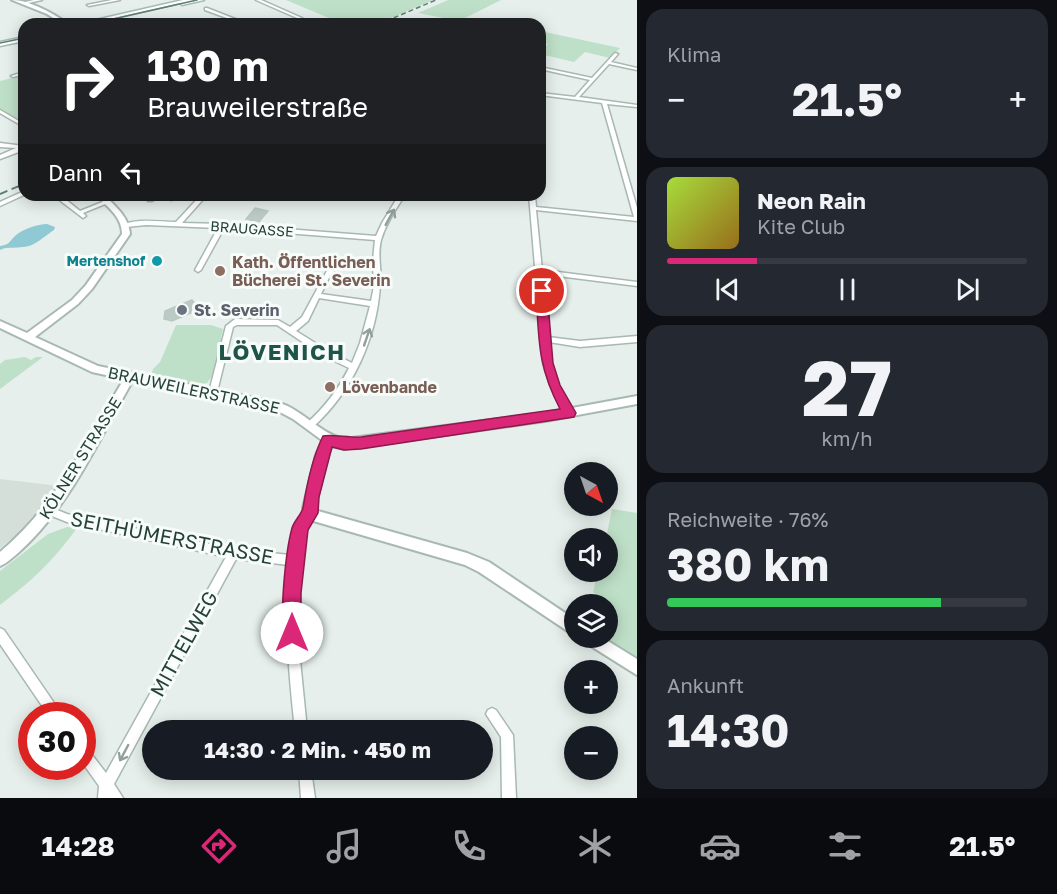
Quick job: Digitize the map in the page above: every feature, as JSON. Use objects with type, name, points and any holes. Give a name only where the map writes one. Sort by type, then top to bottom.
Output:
[{"type":"main road","points":[[110,18],[195,0]]},
{"type":"main road","points":[[121,18],[195,0]]},
{"type":"main road","points":[[0,43],[18,39]]},
{"type":"street","points":[[14,0],[57,18]]},
{"type":"street","points":[[23,3],[40,0]]},
{"type":"street","points":[[89,5],[118,0]]},
{"type":"street","points":[[258,0],[300,18]]},
{"type":"street","points":[[206,9],[230,18]]},
{"type":"street","points":[[576,98],[616,54]]},
{"type":"street","points":[[608,63],[637,69]]},
{"type":"street","points":[[546,69],[593,79]]},
{"type":"street","points":[[13,76],[18,75]]},
{"type":"street","points":[[546,95],[637,106]]},
{"type":"street","points":[[533,208],[637,218],[604,102]]},
{"type":"street","points":[[0,111],[18,122]]},
{"type":"street","points":[[0,145],[18,147]]},
{"type":"street","points":[[0,157],[18,150]]},
{"type":"street","points":[[0,204],[18,196]]},
{"type":"street","points":[[28,337],[75,302],[89,287],[126,234],[126,225],[107,202],[81,214],[64,201]]},
{"type":"street","points":[[177,225],[199,201]]},
{"type":"street","points":[[310,425],[321,415],[354,367],[370,327],[374,304],[378,238],[399,201]]},
{"type":"street","points":[[532,201],[550,373],[569,413]]},
{"type":"street","name":"BRAUGASSE","points":[[126,225],[146,223],[222,226],[378,238]]},
{"type":"street","points":[[198,270],[222,226]]},
{"type":"street","points":[[291,331],[304,319],[330,270],[337,265],[357,260],[377,263]]},
{"type":"street","points":[[540,272],[637,284]]},
{"type":"street","points":[[318,296],[374,304]]},
{"type":"street","points":[[213,392],[232,324],[272,322],[354,367]]},
{"type":"street","name":"BRAUWEILERSTRASSE","points":[[0,324],[86,366],[280,407],[295,413],[328,441]]},
{"type":"street","points":[[545,339],[580,344],[637,339]]},
{"type":"street","name":"KÖLNER STRASSE","points":[[0,560],[21,543],[50,511],[130,377]]},
{"type":"street","points":[[300,720],[292,633],[295,561],[300,528],[310,513],[311,497],[328,441],[344,444],[361,443],[569,413],[637,400]]},
{"type":"street","name":"SEITHÜMERSTRASSE","points":[[50,511],[67,518],[233,554],[295,561]]},
{"type":"street","points":[[310,513],[467,559],[484,567],[564,620]]},
{"type":"street","name":"MITTELWEG","points":[[106,792],[233,554]]},
{"type":"street","points":[[0,634],[47,702]]},
{"type":"street","points":[[606,648],[637,668]]},
{"type":"street","points":[[492,714],[507,735],[509,798]]},
{"type":"street","points":[[96,775],[106,792],[116,798]]},
{"type":"street","points":[[305,780],[308,798]]},
{"type":"shaded area","points":[[0,479],[59,486],[15,536],[0,548]]},
{"type":"green space","points":[[286,0],[433,0],[391,18],[329,18]]},
{"type":"green space","points":[[448,0],[501,0],[465,18],[444,18],[418,13]]},
{"type":"green space","points":[[546,32],[620,48],[610,58],[585,52],[574,62],[546,55],[548,44],[546,44]]},
{"type":"green space","points":[[18,76],[18,119],[0,109],[0,81]]},
{"type":"green space","points":[[176,325],[211,325],[223,329],[213,375],[207,383],[200,385],[151,376],[153,369],[160,362]]},
{"type":"green space","points":[[25,357],[31,360],[43,357],[0,389],[0,364],[5,360]]},
{"type":"green space","points":[[618,510],[637,513],[637,658],[618,646],[618,594],[593,592],[596,582],[618,582],[618,528],[608,528],[611,516],[618,516]]},
{"type":"green space","points":[[67,527],[77,528],[42,570],[0,605],[0,571],[48,534]]},
{"type":"water","points":[[47,224],[55,227],[54,230],[36,243],[25,247],[0,250],[0,246],[7,244],[22,231]]},
{"type":"building","points":[[255,208],[268,211],[259,222],[246,219]]},
{"type":"building","name":"St. Severin","points":[[192,300],[200,309],[172,321],[164,319],[165,311]]},
{"type":"tram line","points":[[118,18],[197,0]]},
{"type":"tram line","points":[[0,43],[18,39]]},
{"type":"railway","points":[[393,18],[436,0]]},
{"type":"railway","points":[[0,194],[18,186]]},
{"type":"place","name":"Mertenshof","points":[[157,261]]},
{"type":"place","name":"Kath. Öffentlichen Bücherei St. Severin","points":[[220,271]]},
{"type":"place","name":"St. Severin","points":[[182,310]]},
{"type":"place","name":"Lövenbande","points":[[330,387]]},
{"type":"district","name":"LÖVENICH","points":[[282,352]]},
{"type":"route","points":[[292,633],[292,593],[300,528],[310,513],[311,497],[328,441],[344,444],[361,443],[569,413],[554,385],[547,363],[542,291]]}]
